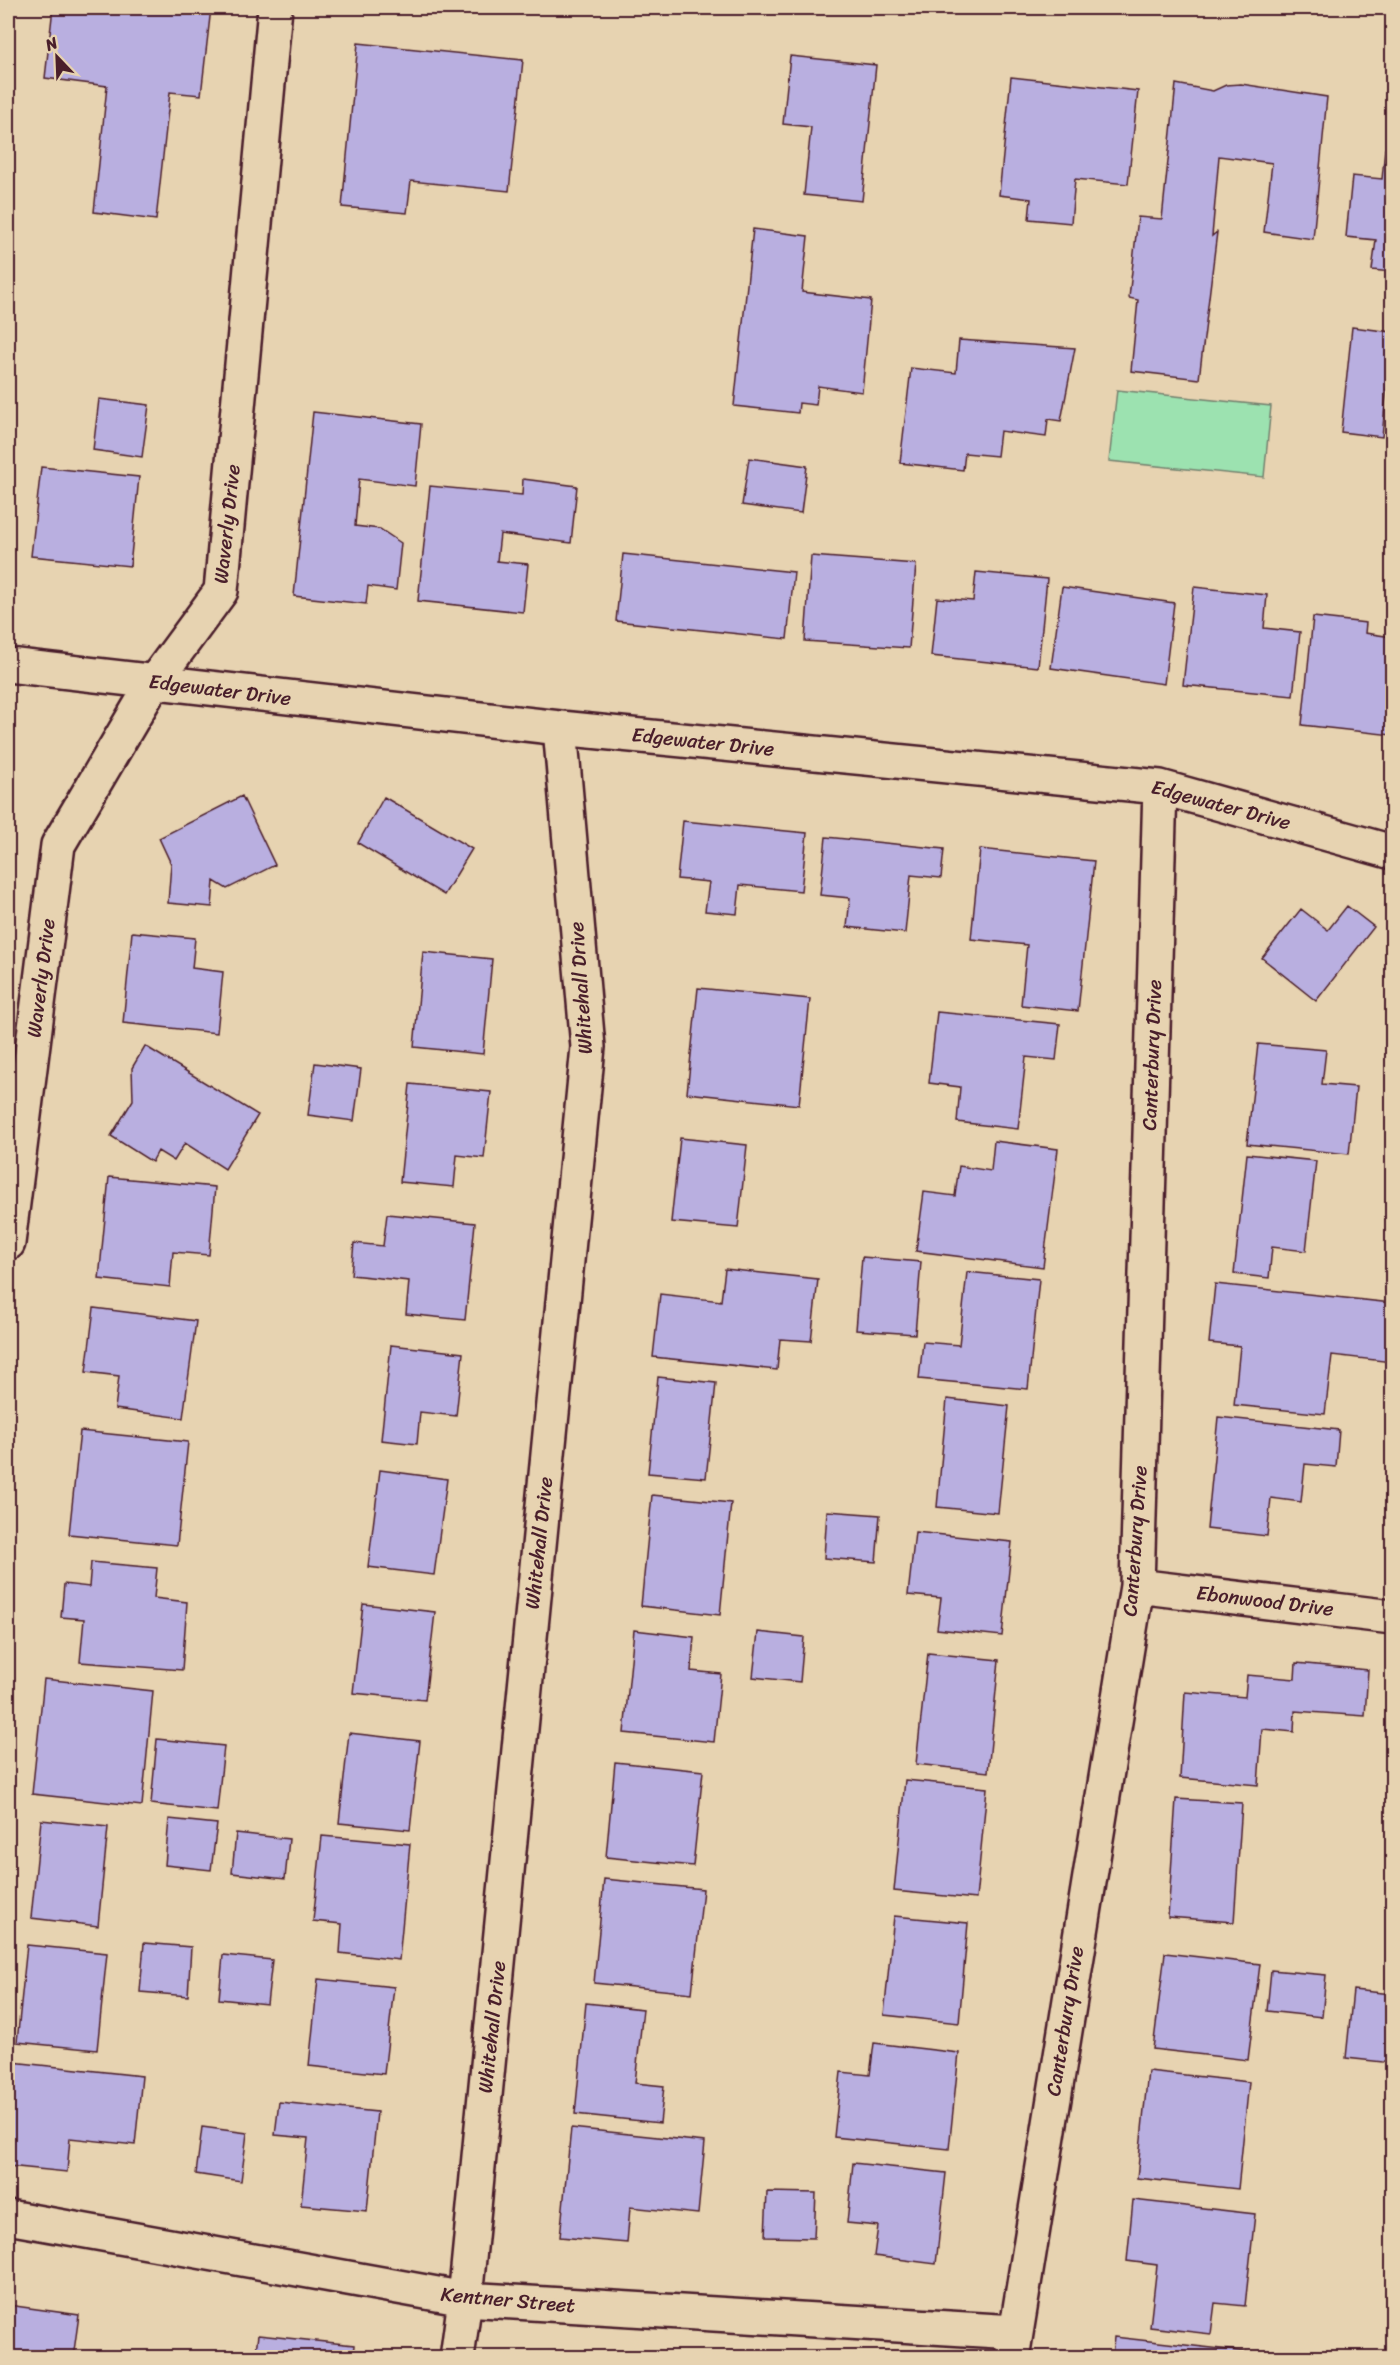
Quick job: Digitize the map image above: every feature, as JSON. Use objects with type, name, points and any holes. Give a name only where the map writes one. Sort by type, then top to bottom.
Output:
[{"type":"street","name":"Waverly Drive","points":[[8,1243],[58,845],[154,682],[221,591],[275,8]]},
{"type":"street","name":"Edgewater Drive","points":[[8,664],[560,728],[1160,787],[1392,852]]},
{"type":"street","name":"Whitehall Drive","points":[[457,2358],[465,2299],[588,1047],[560,728]]},
{"type":"street","name":"Canterbury Drive","points":[[1013,2345],[1137,1586],[1160,787]]},
{"type":"street","name":"Ebonwood Drive","points":[[1137,1586],[1392,1617]]},
{"type":"street","name":"Kentner Street","points":[[8,2217],[465,2299],[1013,2345]]},
{"type":"green space","points":[[1117,390],[1271,406],[1264,477],[1109,461]]},
{"type":"building","points":[[53,8],[211,8],[201,95],[170,92],[156,220],[94,212],[107,86],[45,78]]},
{"type":"building","points":[[358,43],[523,60],[509,191],[411,181],[407,213],[342,207]]},
{"type":"building","points":[[790,56],[876,65],[862,201],[804,195],[811,127],[783,124]]},
{"type":"building","points":[[1011,77],[1138,91],[1128,184],[1075,179],[1071,223],[1029,219],[1031,199],[999,195]]},
{"type":"building","points":[[1176,84],[1213,91],[1226,85],[1241,84],[1327,97],[1313,239],[1264,232],[1272,163],[1219,156],[1212,236],[1217,232],[1199,379],[1131,371],[1138,300],[1129,298],[1138,217],[1162,219]]},
{"type":"building","points":[[1385,149],[1392,150],[1392,272],[1372,270],[1376,240],[1346,237],[1352,176],[1382,179]]},
{"type":"building","points":[[753,229],[808,236],[802,292],[871,300],[862,392],[818,386],[816,405],[799,403],[798,413],[734,406]]},
{"type":"building","points":[[1352,327],[1392,332],[1382,437],[1341,432]]},
{"type":"building","points":[[959,340],[1075,348],[1061,421],[1048,419],[1046,437],[1000,431],[997,456],[965,453],[963,470],[900,463],[911,368],[956,373]]},
{"type":"building","points":[[99,399],[149,405],[142,457],[93,450]]},
{"type":"building","points":[[313,412],[421,424],[415,486],[359,479],[355,526],[380,529],[401,543],[396,590],[368,586],[366,604],[294,596]]},
{"type":"building","points":[[749,458],[807,466],[801,513],[742,505]]},
{"type":"building","points":[[41,467],[139,477],[130,566],[31,556]]},
{"type":"building","points":[[523,479],[577,486],[571,543],[500,534],[497,561],[528,564],[523,612],[418,601],[430,486],[522,495]]},
{"type":"building","points":[[623,554],[794,572],[787,639],[616,621]]},
{"type":"building","points":[[811,556],[916,564],[909,648],[805,641]]},
{"type":"building","points":[[976,572],[1047,579],[1038,667],[931,656],[937,598],[973,601]]},
{"type":"building","points":[[1062,587],[1174,603],[1164,684],[1051,668]]},
{"type":"building","points":[[1194,587],[1267,595],[1264,628],[1300,632],[1293,696],[1183,685]]},
{"type":"building","points":[[1313,617],[1366,623],[1365,633],[1392,637],[1392,735],[1302,725]]},
{"type":"building","points":[[242,796],[275,865],[227,889],[214,881],[212,907],[168,903],[171,864],[159,838]]},
{"type":"building","points":[[384,797],[472,849],[444,895],[358,843]]},
{"type":"building","points":[[683,821],[807,833],[801,891],[740,885],[737,914],[705,911],[709,882],[677,879]]},
{"type":"building","points":[[826,837],[944,849],[941,878],[911,875],[905,933],[847,927],[850,898],[820,895]]},
{"type":"building","points":[[980,849],[1094,861],[1078,1011],[1021,1005],[1027,945],[971,939]]},
{"type":"building","points":[[1347,906],[1374,927],[1316,1001],[1262,958],[1301,909],[1328,930]]},
{"type":"building","points":[[132,932],[195,938],[192,968],[223,972],[217,1033],[123,1023]]},
{"type":"building","points":[[423,952],[492,959],[483,1054],[414,1047]]},
{"type":"building","points":[[698,988],[810,999],[799,1105],[687,1093]]},
{"type":"building","points":[[937,1012],[1060,1024],[1056,1060],[1026,1057],[1018,1129],[957,1122],[960,1087],[929,1083]]},
{"type":"building","points":[[1258,1044],[1326,1050],[1322,1084],[1356,1087],[1349,1154],[1247,1144]]},
{"type":"building","points":[[145,1046],[258,1115],[225,1169],[185,1143],[174,1161],[158,1151],[152,1162],[111,1136],[133,1100],[132,1068]]},
{"type":"building","points":[[315,1063],[361,1069],[354,1121],[308,1115]]},
{"type":"building","points":[[410,1084],[491,1092],[484,1158],[457,1155],[454,1187],[400,1182]]},
{"type":"building","points":[[680,1138],[747,1145],[738,1228],[671,1222]]},
{"type":"building","points":[[994,1141],[1058,1149],[1043,1267],[916,1251],[924,1192],[955,1196],[959,1166],[991,1171]]},
{"type":"building","points":[[1247,1154],[1316,1161],[1306,1251],[1272,1247],[1269,1278],[1234,1274]]},
{"type":"building","points":[[109,1177],[215,1187],[209,1255],[173,1252],[170,1287],[99,1279]]},
{"type":"building","points":[[387,1214],[475,1223],[465,1320],[406,1314],[409,1281],[351,1275],[354,1243],[383,1246]]},
{"type":"building","points":[[862,1257],[921,1262],[915,1334],[856,1330]]},
{"type":"building","points":[[725,1269],[818,1279],[811,1341],[780,1339],[777,1370],[653,1357],[660,1294],[721,1301]]},
{"type":"building","points":[[967,1272],[1039,1279],[1028,1389],[919,1379],[923,1342],[959,1345]]},
{"type":"building","points":[[1215,1284],[1392,1303],[1392,1362],[1332,1355],[1325,1414],[1234,1405],[1240,1346],[1209,1343]]},
{"type":"building","points":[[94,1308],[196,1321],[183,1418],[115,1409],[119,1376],[86,1372]]},
{"type":"building","points":[[391,1345],[463,1353],[456,1416],[420,1412],[417,1444],[381,1440]]},
{"type":"building","points":[[658,1377],[716,1383],[706,1478],[648,1473]]},
{"type":"building","points":[[947,1399],[1009,1406],[998,1513],[937,1507]]},
{"type":"building","points":[[1218,1417],[1339,1430],[1336,1467],[1305,1464],[1301,1502],[1271,1498],[1267,1536],[1207,1529]]},
{"type":"building","points":[[80,1431],[188,1442],[177,1545],[69,1534]]},
{"type":"building","points":[[380,1470],[447,1479],[434,1575],[368,1567]]},
{"type":"building","points":[[652,1495],[731,1503],[720,1615],[641,1606]]},
{"type":"building","points":[[827,1511],[880,1515],[876,1562],[824,1558]]},
{"type":"building","points":[[915,1532],[1012,1542],[1002,1636],[937,1629],[941,1598],[908,1595]]},
{"type":"building","points":[[91,1562],[157,1568],[154,1598],[187,1602],[182,1670],[80,1662],[84,1619],[61,1617],[64,1584],[89,1587]]},
{"type":"building","points":[[363,1604],[435,1612],[425,1700],[353,1693]]},
{"type":"building","points":[[634,1630],[694,1637],[691,1671],[721,1674],[714,1742],[624,1733]]},
{"type":"building","points":[[758,1632],[804,1637],[800,1682],[753,1677]]},
{"type":"building","points":[[928,1653],[999,1660],[988,1772],[916,1764]]},
{"type":"building","points":[[1296,1663],[1368,1670],[1365,1716],[1295,1711],[1294,1732],[1262,1729],[1258,1785],[1180,1778],[1185,1692],[1245,1697],[1247,1675],[1295,1679]]},
{"type":"building","points":[[44,1679],[153,1691],[142,1806],[32,1794]]},
{"type":"building","points":[[349,1733],[420,1741],[410,1830],[339,1823]]},
{"type":"building","points":[[157,1739],[224,1746],[217,1811],[151,1804]]},
{"type":"building","points":[[615,1762],[703,1771],[693,1866],[606,1857]]},
{"type":"building","points":[[905,1780],[987,1788],[976,1899],[894,1891]]},
{"type":"building","points":[[1176,1799],[1242,1803],[1234,1922],[1168,1917]]},
{"type":"building","points":[[169,1819],[217,1824],[211,1870],[165,1865]]},
{"type":"building","points":[[41,1820],[108,1827],[98,1926],[31,1918]]},
{"type":"building","points":[[236,1833],[289,1839],[285,1879],[232,1873]]},
{"type":"building","points":[[322,1836],[410,1844],[399,1960],[340,1953],[342,1924],[313,1921]]},
{"type":"building","points":[[604,1879],[703,1889],[692,1993],[594,1983]]},
{"type":"building","points":[[894,1916],[968,1923],[959,2023],[884,2015]]},
{"type":"building","points":[[144,1943],[191,1947],[188,1996],[140,1992]]},
{"type":"building","points":[[27,1945],[107,1953],[97,2050],[17,2042]]},
{"type":"building","points":[[1165,1953],[1260,1964],[1248,2060],[1153,2049]]},
{"type":"building","points":[[223,1955],[272,1960],[267,2004],[219,1999]]},
{"type":"building","points":[[1271,1970],[1326,1975],[1322,2017],[1267,2011]]},
{"type":"building","points":[[318,1979],[394,1987],[384,2074],[309,2066]]},
{"type":"building","points":[[1353,1990],[1392,1994],[1392,2063],[1346,2058]]},
{"type":"building","points":[[586,2003],[643,2009],[635,2083],[664,2086],[660,2123],[575,2114]]},
{"type":"building","points":[[874,2043],[959,2053],[949,2149],[834,2137],[841,2072],[870,2075]]},
{"type":"building","points":[[12,2062],[142,2076],[135,2145],[70,2138],[67,2172],[8,2166],[8,2106]]},
{"type":"building","points":[[1148,2071],[1249,2082],[1238,2189],[1137,2178]]},
{"type":"building","points":[[279,2102],[377,2112],[367,2211],[301,2205],[308,2138],[275,2135]]},
{"type":"building","points":[[202,2127],[247,2133],[241,2181],[196,2174]]},
{"type":"building","points":[[571,2128],[705,2142],[698,2214],[630,2207],[627,2243],[560,2237]]},
{"type":"building","points":[[853,2163],[946,2173],[936,2264],[874,2256],[878,2226],[847,2223]]},
{"type":"building","points":[[767,2192],[816,2193],[814,2238],[765,2237]]},
{"type":"building","points":[[1133,2200],[1255,2214],[1245,2306],[1215,2303],[1211,2334],[1150,2327],[1157,2265],[1127,2261]]},
{"type":"building","points":[[1392,2271],[1392,2315],[1386,2314]]},
{"type":"building","points":[[8,2305],[79,2315],[73,2358],[8,2358]]},
{"type":"building","points":[[258,2335],[354,2345],[353,2358],[255,2358]]},
{"type":"building","points":[[1114,2337],[1247,2352],[1246,2358],[1112,2358]]}]
